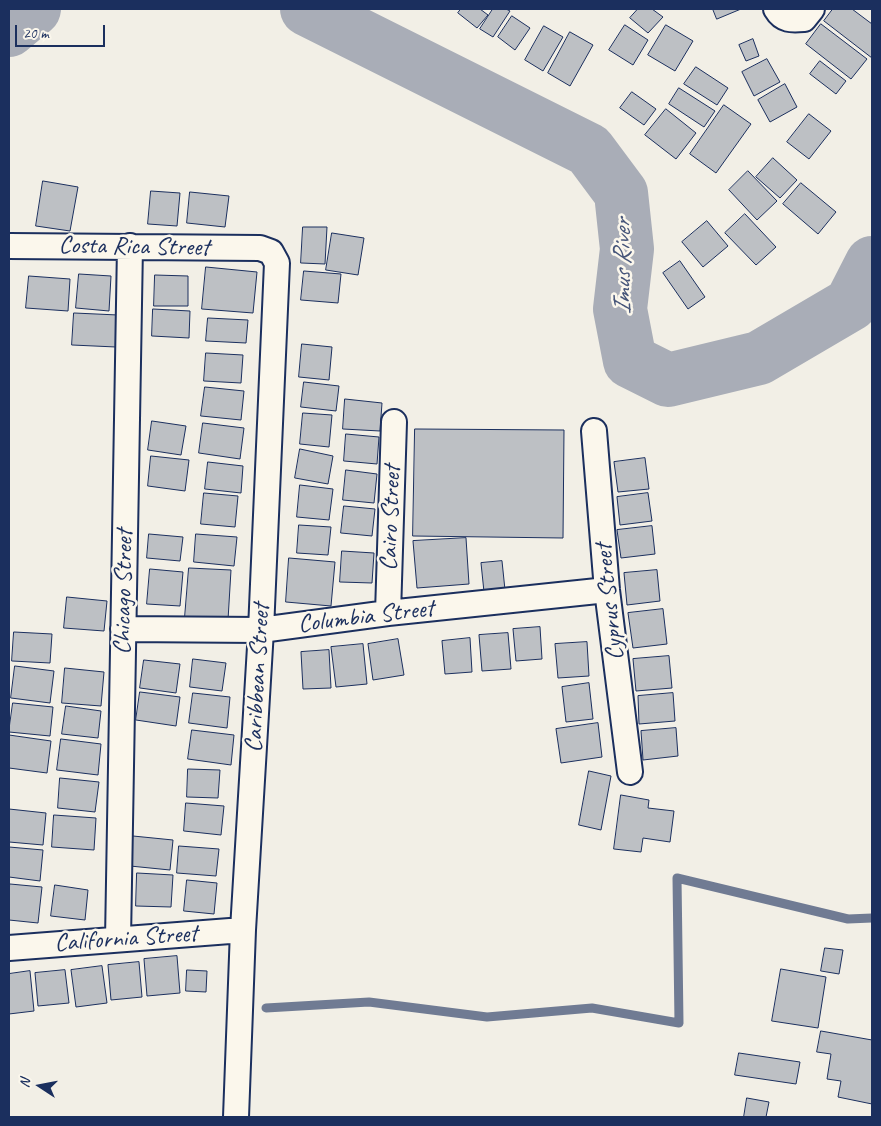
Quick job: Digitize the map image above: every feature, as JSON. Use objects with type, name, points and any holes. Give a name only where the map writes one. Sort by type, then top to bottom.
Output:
[{"type":"street","points":[[776,9],[779,14],[791,20],[804,19],[812,9]]},
{"type":"street","name":"Costa Rica Street","points":[[9,246],[260,248]]},
{"type":"street","name":"Chicago Street","points":[[118,939],[130,246]]},
{"type":"street","name":"Caribbean Street","points":[[236,1117],[243,930],[262,630],[277,263],[271,252],[260,248]]},
{"type":"street","name":"Cairo Street","points":[[388,613],[394,422]]},
{"type":"street","name":"Cyprus Street","points":[[594,431],[607,590],[630,772]]},
{"type":"street","name":"Columbia Street","points":[[123,629],[262,630],[388,613],[607,590]]},
{"type":"street","name":"California Street","points":[[9,948],[243,930]]},
{"type":"building","points":[[461,9],[480,9],[488,15],[477,28],[458,13]]},
{"type":"building","points":[[493,9],[506,9],[510,11],[493,37],[480,29]]},
{"type":"building","points":[[638,9],[652,9],[663,17],[648,33],[630,18]]},
{"type":"building","points":[[713,9],[741,9],[717,19]]},
{"type":"building","points":[[833,9],[852,9],[872,24],[872,58],[824,21]]},
{"type":"building","points":[[512,16],[530,28],[515,50],[498,37]]},
{"type":"building","points":[[821,24],[867,59],[851,79],[806,44]]},
{"type":"building","points":[[625,25],[648,40],[633,65],[609,50]]},
{"type":"building","points":[[666,25],[693,41],[675,71],[648,55]]},
{"type":"building","points":[[544,26],[563,37],[543,71],[525,60]]},
{"type":"building","points":[[570,32],[593,45],[570,86],[548,73]]},
{"type":"building","points":[[753,39],[759,56],[746,61],[739,45]]},
{"type":"building","points":[[767,59],[780,82],[754,96],[742,72]]},
{"type":"building","points":[[820,61],[846,81],[836,94],[810,74]]},
{"type":"building","points":[[696,67],[728,88],[717,105],[684,84]]},
{"type":"building","points":[[785,84],[797,107],[770,122],[758,100]]},
{"type":"building","points":[[679,88],[715,111],[704,127],[669,104]]},
{"type":"building","points":[[632,92],[656,109],[644,125],[620,108]]},
{"type":"building","points":[[724,105],[751,124],[716,173],[690,154]]},
{"type":"building","points":[[666,109],[696,133],[676,159],[645,135]]},
{"type":"building","points":[[809,114],[831,131],[809,159],[787,142]]},
{"type":"building","points":[[773,158],[797,180],[780,198],[756,177]]},
{"type":"building","points":[[748,171],[777,201],[757,220],[729,190]]},
{"type":"building","points":[[43,181],[78,187],[70,231],[36,226]]},
{"type":"building","points":[[801,183],[836,212],[818,234],[783,204]]},
{"type":"building","points":[[151,191],[180,193],[177,226],[148,224]]},
{"type":"building","points":[[190,192],[229,196],[225,227],[187,223]]},
{"type":"building","points":[[745,214],[776,247],[756,265],[725,233]]},
{"type":"building","points":[[707,221],[728,246],[703,267],[682,242]]},
{"type":"building","points":[[303,227],[327,227],[325,264],[301,263]]},
{"type":"building","points":[[332,233],[364,238],[358,275],[326,270]]},
{"type":"building","points":[[680,261],[705,297],[688,309],[663,273]]},
{"type":"building","points":[[206,267],[257,272],[253,313],[202,309]]},
{"type":"building","points":[[304,271],[341,274],[338,303],[301,300]]},
{"type":"building","points":[[79,274],[111,276],[109,311],[76,308]]},
{"type":"building","points":[[155,275],[188,276],[188,306],[154,306]]},
{"type":"building","points":[[29,276],[70,279],[68,311],[26,308]]},
{"type":"building","points":[[153,309],[190,311],[189,338],[152,336]]},
{"type":"building","points":[[74,313],[118,315],[116,347],[72,345]]},
{"type":"building","points":[[208,318],[248,320],[246,343],[206,341]]},
{"type":"building","points":[[302,344],[332,347],[329,380],[299,377]]},
{"type":"building","points":[[206,353],[243,355],[241,383],[204,381]]},
{"type":"building","points":[[304,382],[339,386],[336,411],[301,407]]},
{"type":"building","points":[[205,387],[244,391],[241,420],[201,416]]},
{"type":"building","points":[[345,399],[382,403],[380,431],[343,429]]},
{"type":"building","points":[[303,413],[332,415],[329,447],[300,444]]},
{"type":"building","points":[[152,421],[186,426],[181,455],[148,450]]},
{"type":"building","points":[[203,423],[244,428],[240,459],[199,453]]},
{"type":"building","points":[[415,429],[564,430],[563,538],[413,536]]},
{"type":"building","points":[[346,434],[379,437],[377,464],[344,461]]},
{"type":"building","points":[[300,449],[333,456],[328,484],[295,478]]},
{"type":"building","points":[[151,456],[189,460],[185,491],[148,486]]},
{"type":"building","points":[[645,458],[649,489],[618,492],[614,462]]},
{"type":"building","points":[[208,462],[243,466],[241,493],[205,489]]},
{"type":"building","points":[[346,470],[377,474],[374,503],[343,500]]},
{"type":"building","points":[[300,485],[333,489],[329,520],[297,517]]},
{"type":"building","points":[[204,493],[238,496],[235,527],[201,524]]},
{"type":"building","points":[[648,493],[652,521],[620,525],[617,497]]},
{"type":"building","points":[[344,506],[375,509],[372,536],[341,533]]},
{"type":"building","points":[[299,525],[331,527],[328,555],[297,553]]},
{"type":"building","points":[[652,526],[655,554],[621,558],[617,530]]},
{"type":"building","points":[[149,534],[183,537],[180,561],[147,558]]},
{"type":"building","points":[[196,534],[237,537],[234,566],[194,562]]},
{"type":"building","points":[[466,538],[469,584],[417,588],[413,541]]},
{"type":"building","points":[[342,551],[374,553],[372,583],[340,582]]},
{"type":"building","points":[[289,558],[335,562],[331,606],[286,602]]},
{"type":"building","points":[[502,561],[505,590],[484,592],[481,563]]},
{"type":"building","points":[[189,568],[231,570],[228,620],[185,617]]},
{"type":"building","points":[[150,569],[183,572],[180,606],[147,604]]},
{"type":"building","points":[[657,570],[660,601],[627,605],[624,573]]},
{"type":"building","points":[[67,597],[107,601],[104,631],[64,628]]},
{"type":"building","points":[[663,609],[667,644],[633,648],[628,613]]},
{"type":"building","points":[[540,627],[542,659],[516,661],[513,629]]},
{"type":"building","points":[[14,632],[52,634],[50,663],[12,661]]},
{"type":"building","points":[[508,633],[511,669],[482,671],[479,635]]},
{"type":"building","points":[[470,638],[472,672],[445,674],[442,641]]},
{"type":"building","points":[[398,639],[404,675],[373,680],[368,644]]},
{"type":"building","points":[[587,642],[589,676],[558,678],[555,644]]},
{"type":"building","points":[[363,644],[367,684],[336,687],[331,647]]},
{"type":"building","points":[[329,650],[331,688],[303,689],[301,652]]},
{"type":"building","points":[[669,656],[672,688],[636,691],[633,659]]},
{"type":"building","points":[[193,659],[226,663],[222,691],[190,687]]},
{"type":"building","points":[[144,660],[180,664],[176,693],[140,688]]},
{"type":"building","points":[[15,666],[54,671],[50,703],[11,698]]},
{"type":"building","points":[[65,668],[104,672],[101,706],[62,703]]},
{"type":"building","points":[[589,683],[593,719],[566,722],[562,687]]},
{"type":"building","points":[[140,692],[180,697],[176,726],[136,720]]},
{"type":"building","points":[[193,693],[230,697],[227,728],[189,723]]},
{"type":"building","points":[[673,693],[675,721],[639,724],[638,696]]},
{"type":"building","points":[[13,703],[53,707],[50,736],[9,732]]},
{"type":"building","points":[[66,706],[101,711],[98,738],[62,734]]},
{"type":"building","points":[[598,723],[602,757],[561,763],[556,729]]},
{"type":"building","points":[[676,728],[678,756],[643,760],[641,731]]},
{"type":"building","points":[[192,730],[234,735],[231,765],[188,759]]},
{"type":"building","points":[[9,735],[51,741],[47,773],[9,768]]},
{"type":"building","points":[[61,739],[101,744],[98,775],[57,770]]},
{"type":"building","points":[[188,769],[220,770],[218,798],[187,797]]},
{"type":"building","points":[[589,771],[611,776],[601,830],[579,825]]},
{"type":"building","points":[[60,778],[99,782],[95,812],[58,808]]},
{"type":"building","points":[[621,795],[649,800],[648,808],[674,811],[670,842],[643,838],[641,852],[614,849]]},
{"type":"building","points":[[186,803],[224,806],[221,835],[184,831]]},
{"type":"building","points":[[9,809],[46,813],[43,845],[9,842]]},
{"type":"building","points":[[54,815],[96,818],[94,850],[52,847]]},
{"type":"building","points":[[133,836],[173,840],[170,870],[130,866]]},
{"type":"building","points":[[179,846],[219,849],[216,876],[177,873]]},
{"type":"building","points":[[9,847],[43,850],[40,881],[9,877]]},
{"type":"building","points":[[137,873],[173,875],[171,907],[136,906]]},
{"type":"building","points":[[187,880],[217,883],[214,914],[184,911]]},
{"type":"building","points":[[10,884],[42,887],[38,923],[9,920]]},
{"type":"building","points":[[55,885],[88,890],[85,920],[51,916]]},
{"type":"building","points":[[825,948],[843,950],[839,974],[821,971]]},
{"type":"building","points":[[177,956],[180,993],[147,996],[144,959]]},
{"type":"building","points":[[139,962],[142,997],[111,1000],[108,965]]},
{"type":"building","points":[[102,966],[107,1003],[76,1007],[71,970]]},
{"type":"building","points":[[781,969],[826,977],[818,1028],[772,1021]]},
{"type":"building","points":[[65,970],[69,1003],[38,1006],[35,973]]},
{"type":"building","points":[[187,970],[207,971],[206,992],[186,991]]},
{"type":"building","points":[[30,971],[34,1011],[9,1014],[9,974]]},
{"type":"building","points":[[821,1031],[872,1040],[872,1104],[838,1097],[841,1081],[827,1079],[831,1054],[817,1052]]},
{"type":"building","points":[[739,1053],[800,1062],[796,1084],[735,1075]]},
{"type":"building","points":[[747,1098],[769,1102],[766,1117],[744,1117]]},
{"type":"waterway","name":"Imus River","points":[[9,30],[34,9]]},
{"type":"waterway","name":"Imus River","points":[[307,9],[589,150],[621,193],[627,249],[620,309],[630,361],[668,380],[759,358],[851,304],[872,263]]},
{"type":"waterway","points":[[266,1008],[369,1002],[487,1017],[592,1008],[679,1023],[677,878],[848,919],[872,918]]}]
